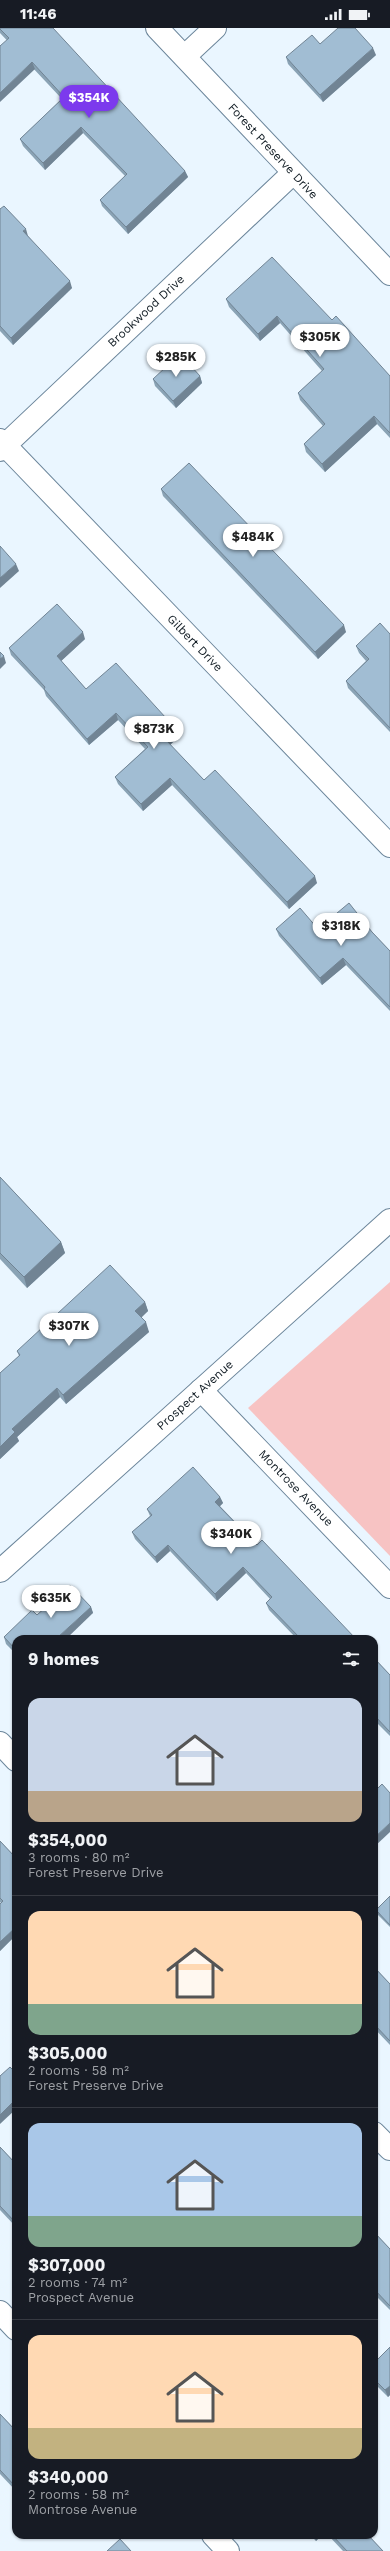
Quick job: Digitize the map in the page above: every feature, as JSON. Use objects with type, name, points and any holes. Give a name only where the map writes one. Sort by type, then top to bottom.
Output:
[{"type":"street","name":"Forest Preserve Drive","points":[[157,28],[390,274]]},
{"type":"street","points":[[185,56],[215,28]]},
{"type":"street","name":"Brookwood Drive","points":[[2,445],[293,173]]},
{"type":"street","name":"Gilbert Drive","points":[[2,445],[390,846]]},
{"type":"street","name":"Prospect Avenue","points":[[0,1571],[390,1220]]},
{"type":"street","name":"Montrose Avenue","points":[[201,1390],[390,1587]]},
{"type":"street","points":[[0,1743],[12,1756]]},
{"type":"street","points":[[378,2137],[390,2149]]},
{"type":"street","points":[[0,2312],[12,2325]]},
{"type":"street","points":[[217,2539],[228,2551]]},
{"type":"shaded area","points":[[390,1282],[390,1556],[248,1408]]},
{"type":"building","points":[[0,28],[53,28],[185,171],[126,227],[100,200],[127,174],[81,127],[43,163],[20,139],[64,97],[32,62],[0,93],[0,46],[9,38]]},
{"type":"building","points":[[338,28],[355,28],[373,48],[320,95],[286,57],[312,35],[320,44]]},
{"type":"building","points":[[4,206],[26,229],[23,231],[70,281],[11,338],[0,326],[0,209]]},
{"type":"building","points":[[272,257],[332,320],[336,316],[390,376],[390,433],[374,416],[322,464],[304,444],[325,424],[298,393],[324,369],[277,316],[258,334],[226,299]]},
{"type":"building","points":[[180,354],[200,376],[173,401],[153,379]]},
{"type":"building","points":[[189,463],[344,625],[315,652],[161,489]]},
{"type":"building","points":[[0,546],[16,564],[0,578]]},
{"type":"building","points":[[57,604],[83,632],[57,656],[86,689],[116,663],[176,729],[166,740],[204,780],[215,770],[315,876],[287,902],[170,778],[141,804],[115,777],[148,747],[116,713],[87,739],[44,689],[45,687],[9,648]]},
{"type":"building","points":[[380,623],[390,634],[390,728],[346,681],[369,659],[356,646]]},
{"type":"building","points":[[0,652],[4,656],[0,659]]},
{"type":"building","points":[[349,903],[372,932],[390,951],[390,1007],[343,958],[320,978],[276,929],[300,908],[318,929]]},
{"type":"building","points":[[0,1177],[61,1242],[24,1277],[0,1253]]},
{"type":"building","points":[[110,1265],[145,1302],[135,1311],[146,1322],[63,1395],[57,1388],[12,1429],[15,1432],[0,1447],[0,1373],[20,1355],[17,1351]]},
{"type":"building","points":[[193,1467],[220,1497],[215,1502],[257,1545],[262,1540],[352,1635],[297,1635],[266,1603],[272,1597],[243,1567],[215,1594],[168,1545],[155,1557],[132,1532],[152,1515],[147,1509]]},
{"type":"building","points":[[70,1585],[91,1607],[60,1635],[12,1635],[12,1646],[4,1637],[32,1610],[37,1615]]},
{"type":"building","points":[[378,1662],[390,1675],[390,1732],[378,1719]]},
{"type":"building","points":[[382,1784],[390,1793],[390,1823],[378,1834],[378,1788]]},
{"type":"building","points":[[0,1841],[12,1854],[12,1931],[0,1942],[0,1904],[3,1901],[0,1898]]},
{"type":"building","points":[[390,1896],[390,1925],[378,1912],[378,1908]]},
{"type":"building","points":[[378,1971],[390,1984],[390,2041],[378,2028]]},
{"type":"building","points":[[10,2067],[12,2069],[12,2103],[0,2115],[0,2076]]},
{"type":"building","points":[[0,2147],[12,2160],[12,2219],[0,2206]]},
{"type":"building","points":[[378,2236],[390,2249],[390,2306],[378,2293]]},
{"type":"building","points":[[390,2347],[390,2386],[385,2390],[378,2383],[378,2359]]},
{"type":"building","points":[[0,2414],[12,2427],[12,2483],[0,2470]]},
{"type":"building","points":[[120,2539],[131,2551],[107,2551]]},
{"type":"building","points":[[336,2539],[372,2539],[383,2551],[347,2551]]}]
